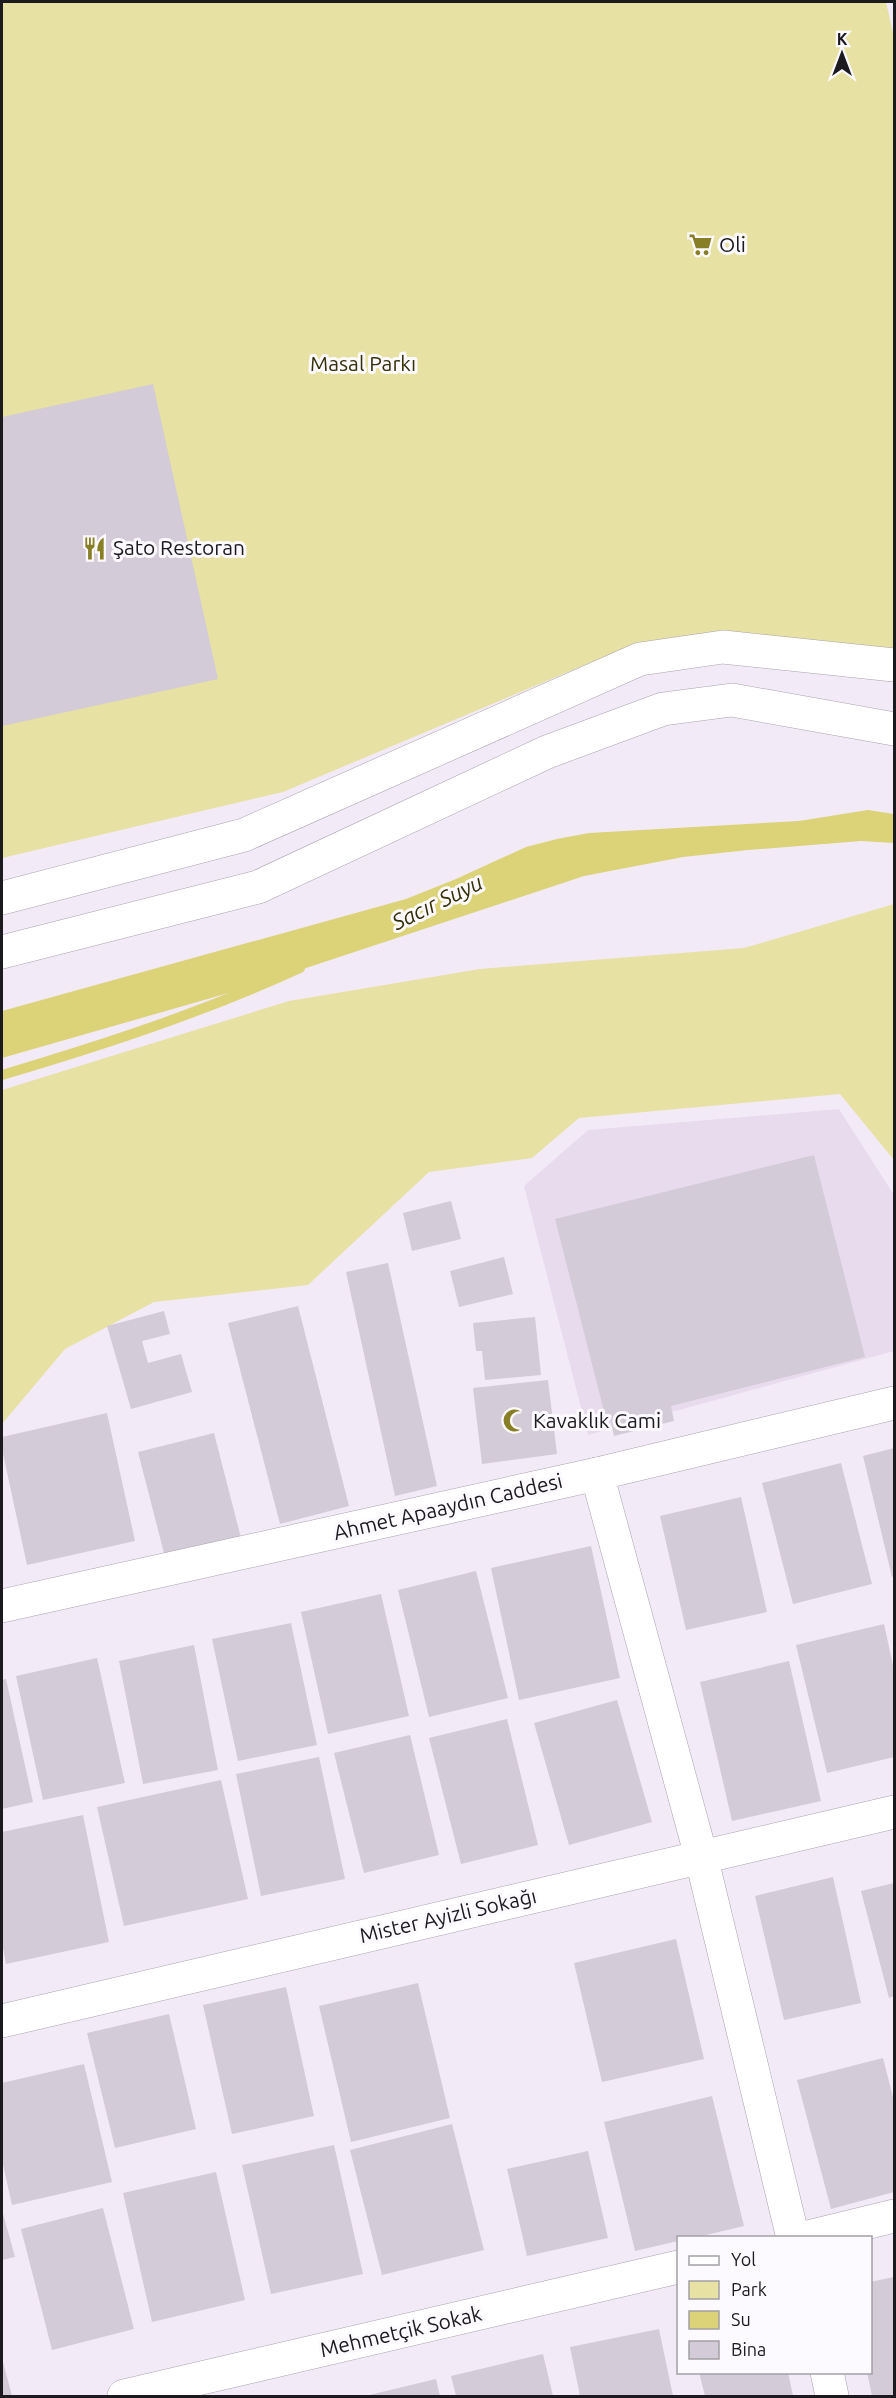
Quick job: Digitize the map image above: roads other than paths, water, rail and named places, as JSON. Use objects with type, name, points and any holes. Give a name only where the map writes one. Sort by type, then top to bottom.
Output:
[{"type":"street","points":[[2,898],[244,835],[640,659],[723,647],[894,666]]},
{"type":"street","points":[[2,952],[258,887],[547,752],[663,709],[732,700],[894,729]]},
{"type":"street","name":"Ahmet Apaaydın Caddesi","points":[[2,1606],[597,1474],[894,1403]]},
{"type":"street","points":[[597,1474],[701,1856],[793,2236]]},
{"type":"street","name":"Mister Ayizli Sokağı","points":[[2,2021],[894,1812]]},
{"type":"street","points":[[812,2236],[894,2216]]},
{"type":"street","name":"Mehmetçik Sokak","points":[[124,2397],[677,2267]]},
{"type":"street","points":[[826,2374],[832,2397]]},
{"type":"water","points":[[868,810],[894,814],[894,843],[861,841],[748,850],[683,857],[584,876],[246,988],[2,1058],[2,1011],[406,899],[526,847],[589,833],[799,821]]},
{"type":"waterway","name":"Sacır Suyu","points":[[2,1075],[153,1027],[300,968]]},
{"type":"place","name":"Oli","points":[[701,245]]},
{"type":"place","name":"Şato Restoran","points":[[95,548]]},
{"type":"place","name":"Kavaklık Cami","points":[[515,1421]]},
{"type":"park label","name":"Masal Parkı","points":[[363,364]]}]
